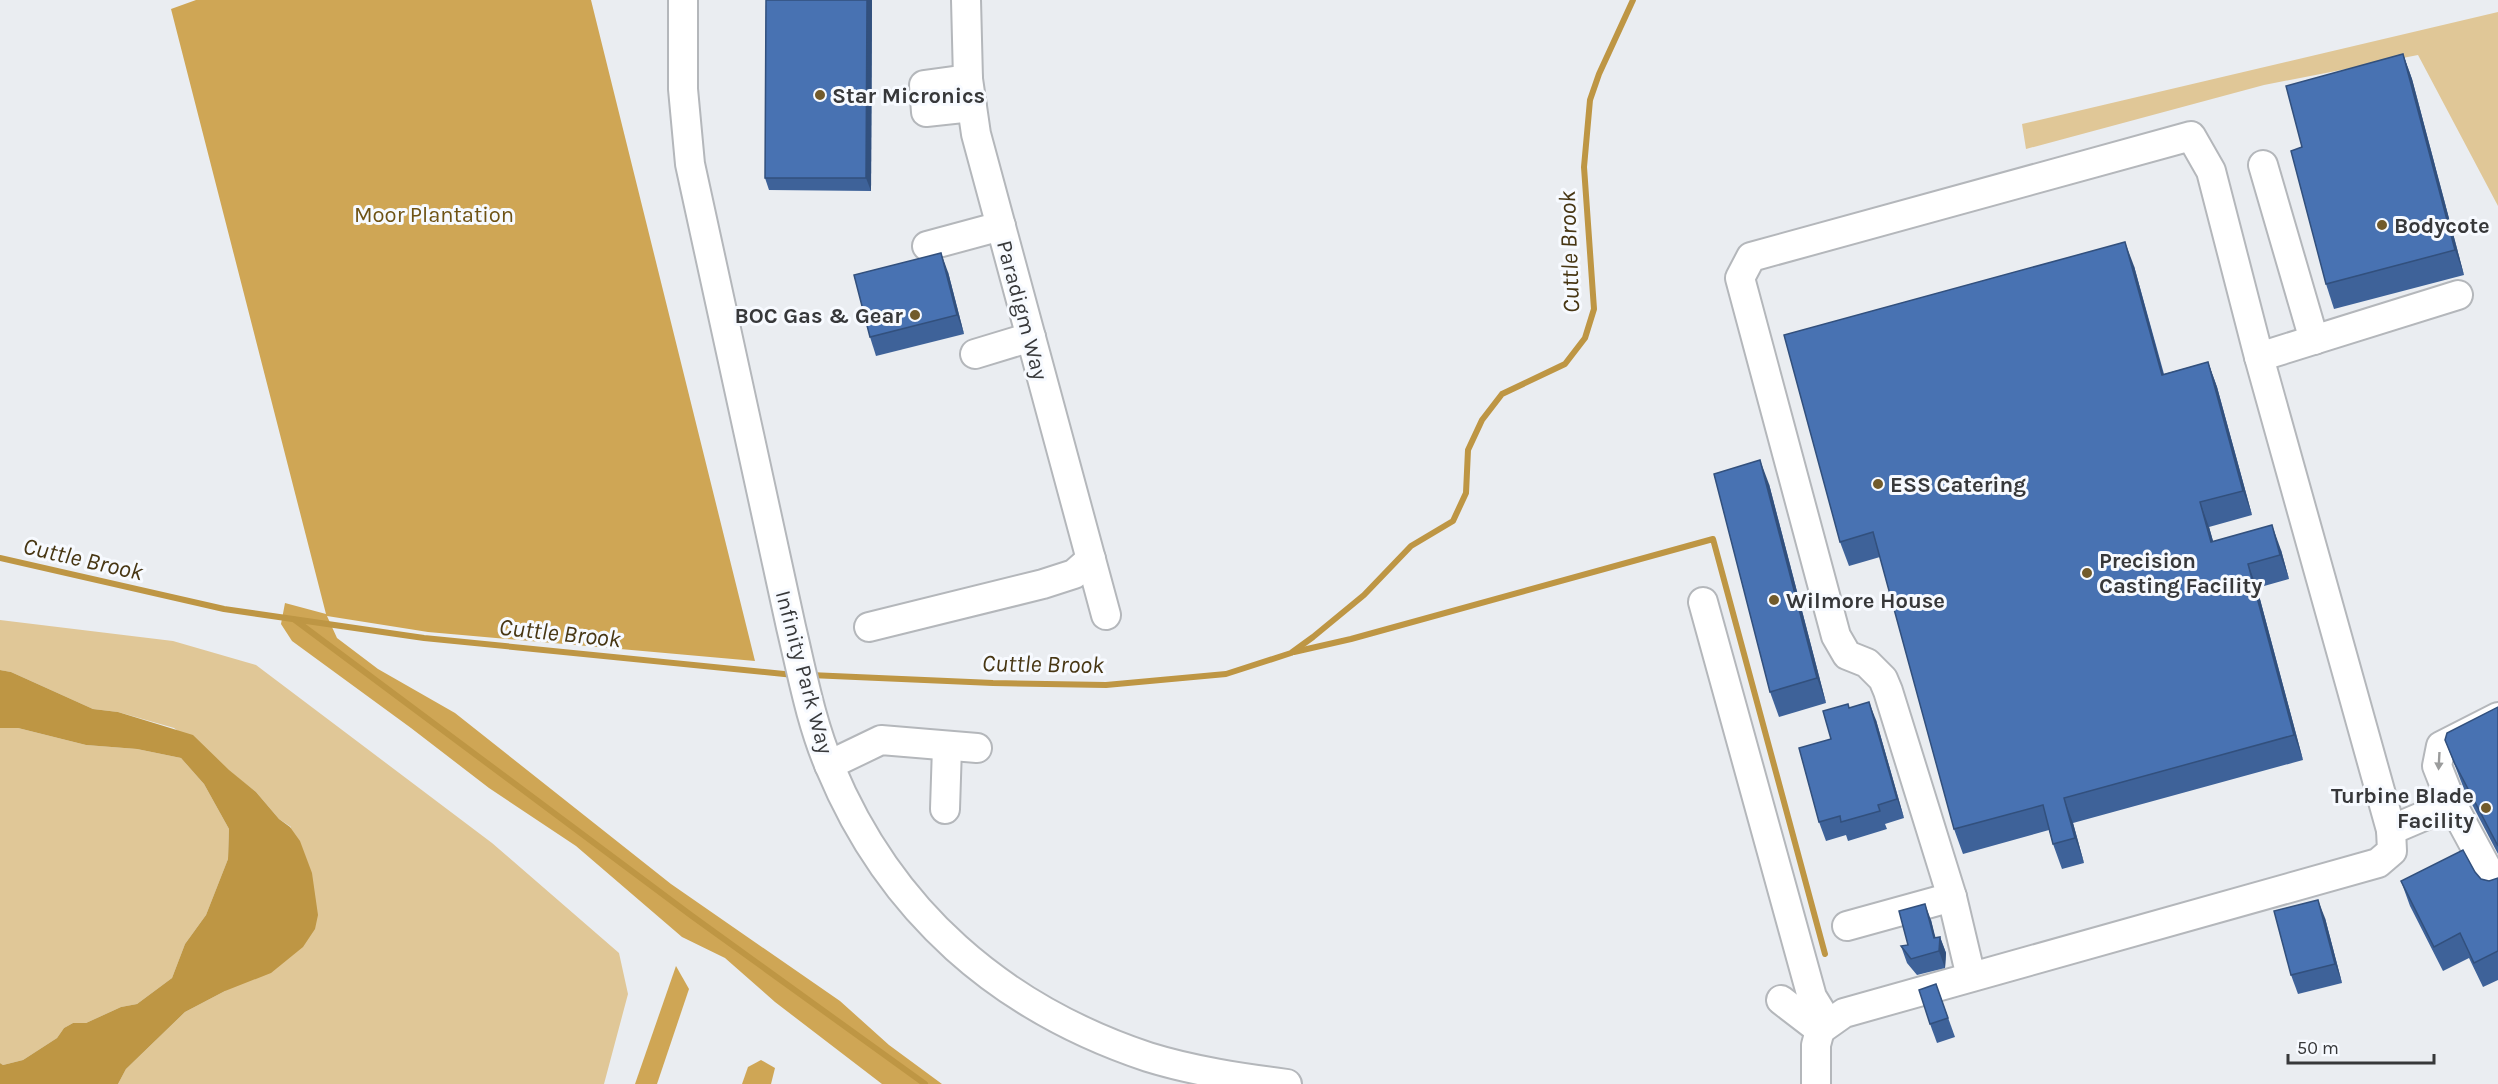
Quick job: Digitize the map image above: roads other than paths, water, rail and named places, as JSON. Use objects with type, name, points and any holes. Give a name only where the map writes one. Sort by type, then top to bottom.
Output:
[{"type":"street","name":"Infinity Park Way","points":[[683,0],[683,89],[690,164],[790,627],[829,765],[870,846],[913,904],[953,945],[996,982],[1044,1012],[1096,1038],[1151,1058],[1249,1079],[1287,1084]]},
{"type":"street","name":"Paradigm Way","points":[[966,0],[968,78],[976,134],[1106,615]]},
{"type":"street","points":[[968,78],[925,99],[972,106]]},
{"type":"street","points":[[1816,1084],[1816,1045],[1824,1027],[1844,1013],[2378,863],[2392,850],[2391,830],[2259,357],[2211,171],[2191,136],[1751,257],[1740,278],[1836,636],[1847,655],[1867,663],[1883,679],[1888,691],[1952,897],[1971,977]]},
{"type":"street","points":[[2263,165],[2314,340]]},
{"type":"street","points":[[927,246],[1001,226]]},
{"type":"street","points":[[2259,357],[2458,295]]},
{"type":"street","points":[[975,354],[1030,337]]},
{"type":"street","points":[[868,627],[1053,581],[1074,574],[1091,559]]},
{"type":"street","points":[[1703,602],[1812,997],[1824,1027]]},
{"type":"street","points":[[2498,717],[2441,746],[2437,766],[2452,804],[2498,889]]},
{"type":"street","points":[[829,765],[881,740],[947,747],[977,747]]},
{"type":"street","points":[[945,809],[947,747]]},
{"type":"street","points":[[2391,830],[2452,804]]},
{"type":"street","points":[[1847,926],[1952,897]]},
{"type":"street","points":[[1781,1000],[1824,1027]]},
{"type":"waterway","name":"Cuttle Brook","points":[[810,675],[993,683],[1106,685],[1226,674],[1291,653],[1313,637],[1364,595],[1411,546],[1453,521],[1466,493],[1468,450],[1482,420],[1502,394],[1565,364],[1585,338],[1594,309],[1584,167],[1590,100],[1599,74],[1633,0]]},
{"type":"waterway","points":[[1294,652],[1351,639],[1713,539],[1825,954]]},
{"type":"waterway","name":"Cuttle Brook","points":[[0,558],[224,609],[424,638],[794,675]]},
{"type":"waterway","points":[[295,620],[692,916],[925,1084]]},
{"type":"place","name":"Star Micronics","points":[[820,95]]},
{"type":"place","name":"Bodycote","points":[[2382,225]]},
{"type":"place","name":"BOC Gas & Gear","points":[[915,315]]},
{"type":"place","name":"ESS Catering","points":[[1878,484]]},
{"type":"place","name":"Precision Casting Facility","points":[[2087,573]]},
{"type":"place","name":"Wilmore House","points":[[1774,600]]},
{"type":"place","name":"Turbine Blade Facility","points":[[2486,808]]},
{"type":"park label","name":"Moor Plantation","points":[[434,214]]}]
